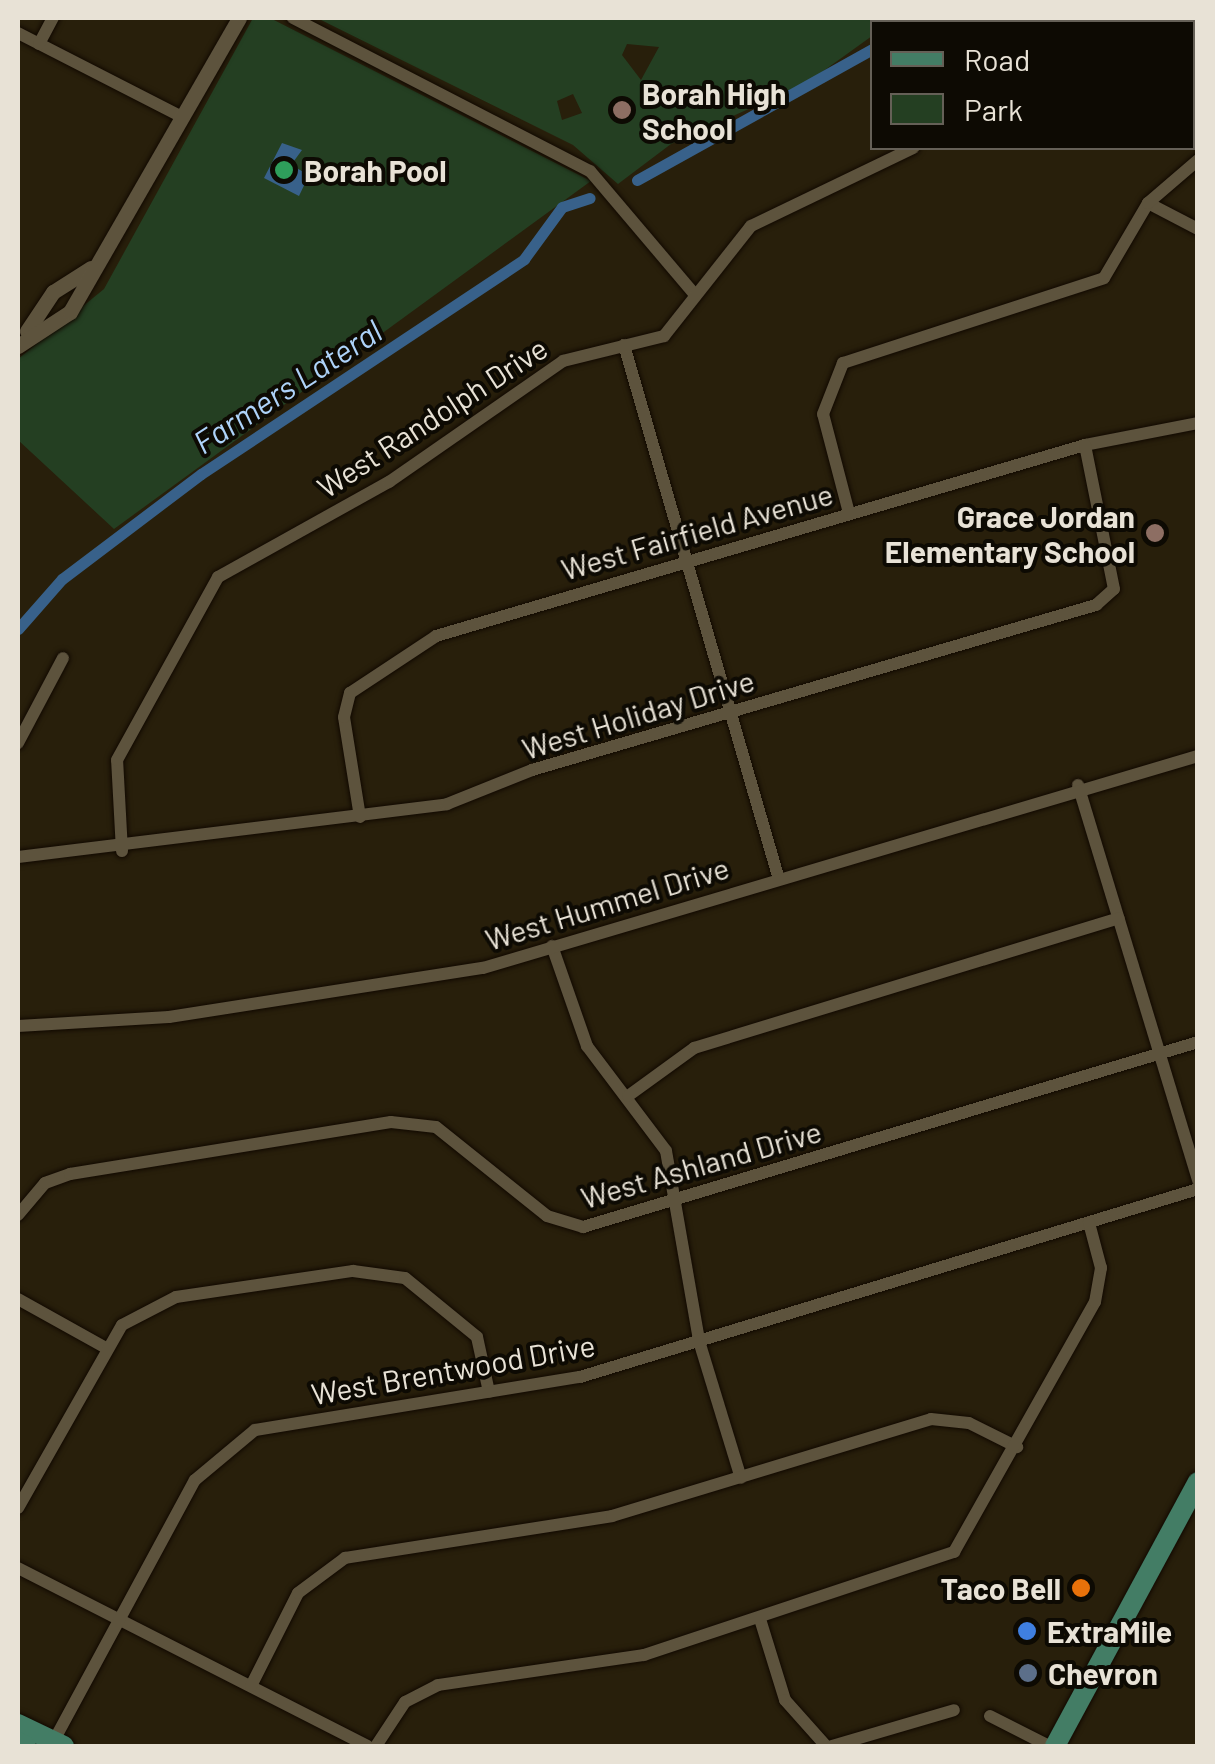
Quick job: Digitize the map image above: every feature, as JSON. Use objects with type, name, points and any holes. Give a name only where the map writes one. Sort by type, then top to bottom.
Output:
[{"type":"main road","points":[[1052,1746],[1198,1482]]},
{"type":"main road","points":[[18,1724],[56,1745]]},
{"type":"main road","points":[[18,1742],[26,1746]]},
{"type":"street","points":[[39,44],[52,18]]},
{"type":"street","points":[[18,344],[70,312],[239,18]]},
{"type":"street","points":[[293,18],[590,170],[695,295]]},
{"type":"street","points":[[18,33],[184,118]]},
{"type":"street","name":"West Randolph Drive","points":[[122,851],[117,760],[218,577],[389,482],[563,361],[664,336],[750,226],[909,150]]},
{"type":"street","points":[[849,513],[822,414],[843,362],[1104,278],[1148,203],[1198,160]]},
{"type":"street","points":[[1148,203],[1198,229]]},
{"type":"street","points":[[18,344],[53,292],[102,260]]},
{"type":"street","points":[[624,345],[778,876]]},
{"type":"street","name":"West Fairfield Avenue","points":[[360,817],[344,717],[358,682],[451,629],[1085,446],[1198,423]]},
{"type":"street","name":"West Holiday Drive","points":[[18,857],[122,851],[447,804],[730,712],[1107,601],[1113,578],[1085,446]]},
{"type":"street","points":[[18,744],[64,658]]},
{"type":"street","name":"West Hummel Drive","points":[[18,1026],[169,1017],[483,968],[1078,785],[1198,756]]},
{"type":"street","points":[[1078,785],[1198,1185]]},
{"type":"street","points":[[628,1096],[694,1048],[1118,918]]},
{"type":"street","points":[[552,946],[572,1018],[661,1138],[680,1198],[699,1341],[741,1478]]},
{"type":"street","name":"West Ashland Drive","points":[[18,1215],[45,1183],[70,1174],[391,1122],[436,1128],[570,1226],[680,1198],[1198,1042]]},
{"type":"street","name":"West Brentwood Drive","points":[[56,1745],[195,1480],[225,1446],[272,1426],[489,1392],[699,1341],[1089,1223],[1198,1185]]},
{"type":"street","points":[[376,1746],[405,1702],[438,1685],[644,1654],[760,1619],[954,1552],[1095,1302],[1101,1268],[1089,1223]]},
{"type":"street","points":[[18,1508],[122,1325],[176,1297],[371,1270],[422,1288],[469,1326],[489,1392]]},
{"type":"street","points":[[18,1299],[106,1348]]},
{"type":"street","points":[[250,1686],[298,1592],[331,1563],[612,1516],[931,1419],[969,1422],[1017,1446]]},
{"type":"street","points":[[18,1568],[367,1746]]},
{"type":"street","points":[[760,1619],[785,1700],[829,1746],[954,1710]]},
{"type":"street","points":[[990,1716],[1052,1746]]},
{"type":"green space","points":[[253,18],[270,18],[591,181],[114,529],[18,440],[18,359],[104,289]]},
{"type":"green space","name":"Borah High School","points":[[317,18],[897,18],[870,20],[870,37],[808,82],[671,144],[618,184],[573,145]],"holes":[[[627,44],[659,47],[641,80],[622,55]],[[573,94],[582,113],[562,120],[557,101]]]},
{"type":"water","name":"Borah Pool","points":[[282,143],[302,150],[291,165],[309,175],[299,196],[264,178]]},
{"type":"waterway","name":"Farmers Lateral","points":[[637,180],[870,50]]},
{"type":"waterway","name":"Farmers Lateral","points":[[18,629],[62,579],[201,474],[524,259],[562,207],[590,198]]},
{"type":"place","name":"Borah High School","points":[[622,110]]},
{"type":"place","name":"Borah Pool","points":[[284,170]]},
{"type":"place","name":"Grace Jordan Elementary School","points":[[1155,533]]},
{"type":"place","name":"Taco Bell","points":[[1081,1588]]},
{"type":"place","name":"ExtraMile","points":[[1027,1631]]},
{"type":"place","name":"Chevron","points":[[1028,1673]]}]
